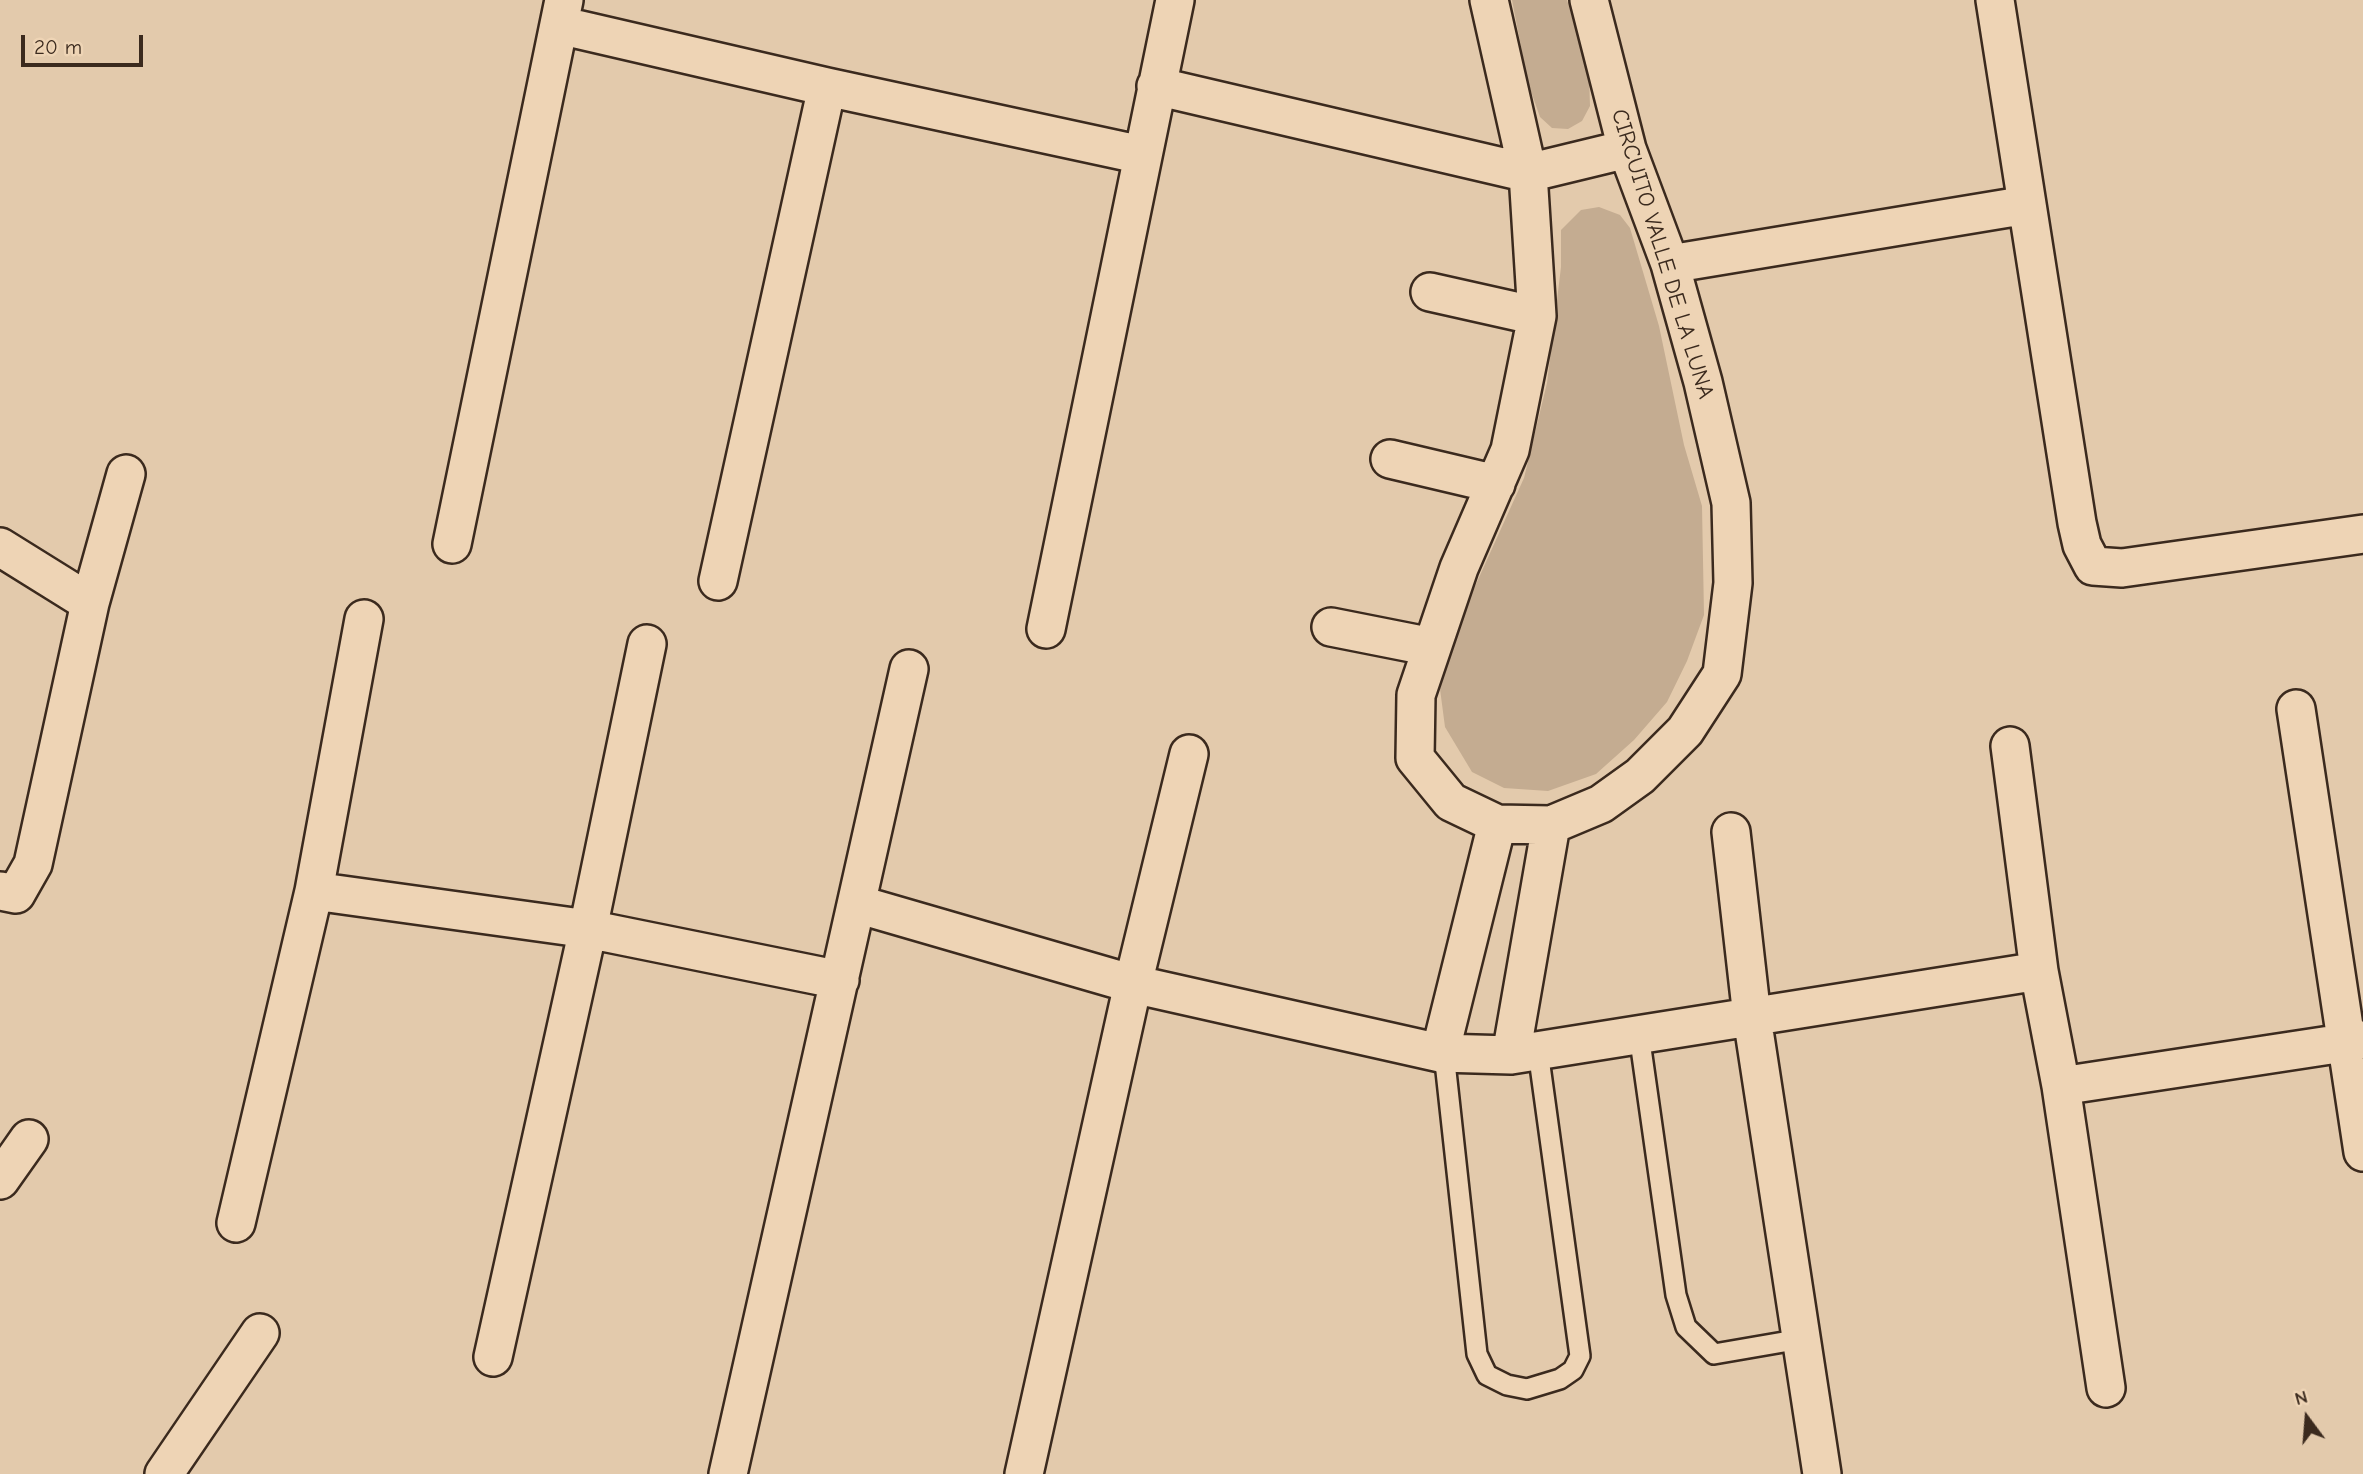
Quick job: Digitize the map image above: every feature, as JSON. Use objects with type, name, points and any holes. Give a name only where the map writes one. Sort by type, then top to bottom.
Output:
[{"type":"street","points":[[1046,629],[1175,0]]},
{"type":"street","name":"CIRCUITO VALLE DE LA LUNA","points":[[1489,0],[1528,173],[1537,316],[1510,450],[1459,568],[1416,695],[1415,758],[1451,802],[1497,824],[1551,825],[1601,804],[1640,776],[1685,731],[1722,674],[1733,583],[1731,503],[1703,382],[1670,264],[1627,149],[1589,0]]},
{"type":"street","points":[[1995,0],[2077,523],[2082,545],[2093,566],[2122,568],[2363,534]]},
{"type":"street","points":[[452,544],[562,12],[827,88],[1142,155]]},
{"type":"street","points":[[1156,86],[1528,173],[1627,149]]},
{"type":"street","points":[[718,581],[827,88]]},
{"type":"street","points":[[1670,264],[2027,205]]},
{"type":"street","points":[[1430,292],[1537,316]]},
{"type":"street","points":[[1390,459],[1496,484]]},
{"type":"street","points":[[0,891],[16,894],[33,864],[90,603],[126,474]]},
{"type":"street","points":[[0,547],[90,603]]},
{"type":"street","points":[[236,1223],[314,891],[364,619]]},
{"type":"street","points":[[1331,627],[1432,647]]},
{"type":"street","points":[[493,1357],[588,929],[647,644]]},
{"type":"street","points":[[728,1474],[909,669]]},
{"type":"street","points":[[2296,709],[2355,1041],[2363,1152]]},
{"type":"street","points":[[2010,746],[2039,971],[2060,1086],[2106,1388]]},
{"type":"street","points":[[1024,1474],[1133,984],[1189,754]]},
{"type":"street","points":[[1442,1053],[1497,824]]},
{"type":"street","points":[[1525,1053],[1551,825]]},
{"type":"street","points":[[1731,832],[1752,1017],[1822,1474]]},
{"type":"street","points":[[314,891],[588,929],[840,980]]},
{"type":"street","points":[[858,904],[1133,984],[1442,1053],[1525,1053],[2039,971]]},
{"type":"street","points":[[2060,1086],[2355,1041]]},
{"type":"street","points":[[0,1180],[29,1139]]},
{"type":"street","points":[[164,1474],[260,1333]]},
{"type":"lane","points":[[1639,1034],[1676,1295],[1686,1327],[1714,1353],[1801,1339]]},
{"type":"lane","points":[[1442,1053],[1477,1354],[1488,1375],[1507,1385],[1527,1389],[1560,1379],[1573,1370],[1580,1356],[1525,1053]]},
{"type":"shaded area","points":[[1512,0],[1567,0],[1589,76],[1590,106],[1582,121],[1568,129],[1552,128],[1540,117],[1528,83]]},
{"type":"shaded area","points":[[1599,207],[1620,215],[1630,228],[1659,326],[1684,445],[1702,506],[1704,615],[1687,661],[1667,702],[1634,740],[1596,774],[1548,791],[1504,788],[1472,772],[1445,727],[1440,689],[1447,648],[1524,478],[1547,383],[1561,267],[1561,230],[1581,210]]}]
